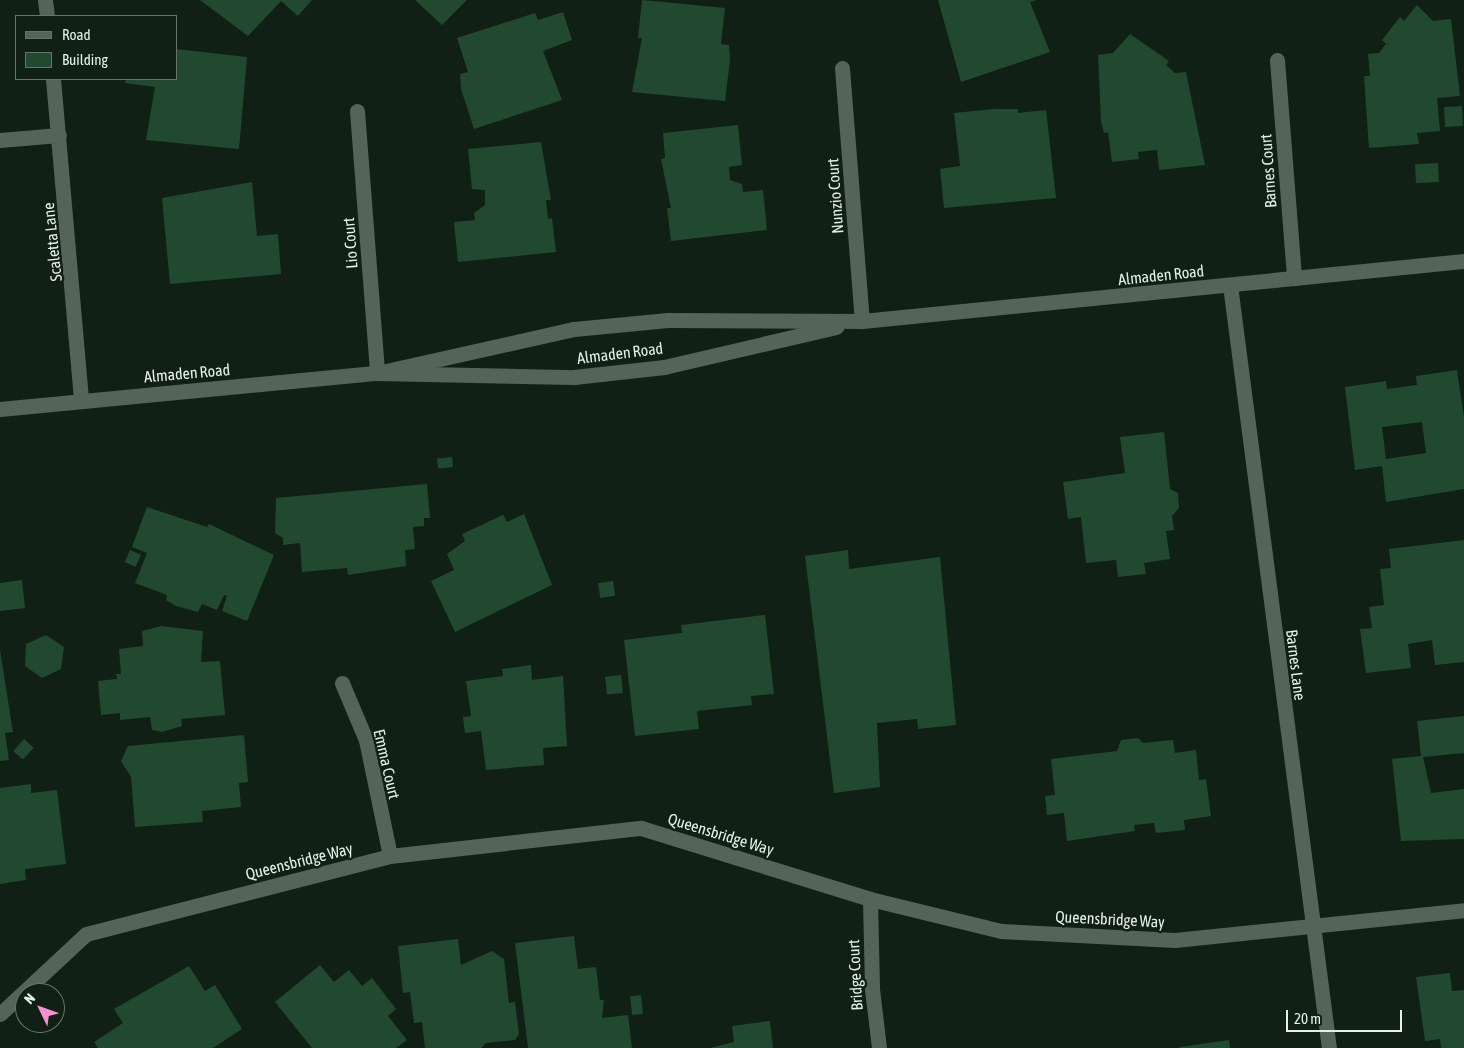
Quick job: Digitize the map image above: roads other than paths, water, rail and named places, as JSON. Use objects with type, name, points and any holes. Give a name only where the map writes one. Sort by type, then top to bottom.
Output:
[{"type":"street","points":[[45,0],[47,15]]},
{"type":"street","name":"Barnes Court","points":[[1277,60],[1294,278]]},
{"type":"street","name":"Nunzio Court","points":[[842,68],[862,321]]},
{"type":"street","name":"Scaletta Lane","points":[[53,80],[82,401]]},
{"type":"street","name":"Lio Court","points":[[357,111],[377,373]]},
{"type":"street","points":[[0,140],[59,135]]},
{"type":"street","name":"Almaden Road","points":[[377,373],[574,329],[668,320],[862,321],[1464,261]]},
{"type":"street","name":"Barnes Lane","points":[[1230,285],[1310,928],[1329,1048]]},
{"type":"street","name":"Almaden Road","points":[[0,409],[377,373],[584,376],[664,367],[862,321]]},
{"type":"street","name":"Emma Court","points":[[342,683],[366,740],[390,856]]},
{"type":"street","name":"Queensbridge Way","points":[[0,1014],[86,934],[390,856],[641,828],[870,899],[1001,931],[1175,940],[1310,928],[1358,918],[1464,910]]},
{"type":"street","name":"Bridge Court","points":[[870,899],[872,989],[879,1048]]}]
